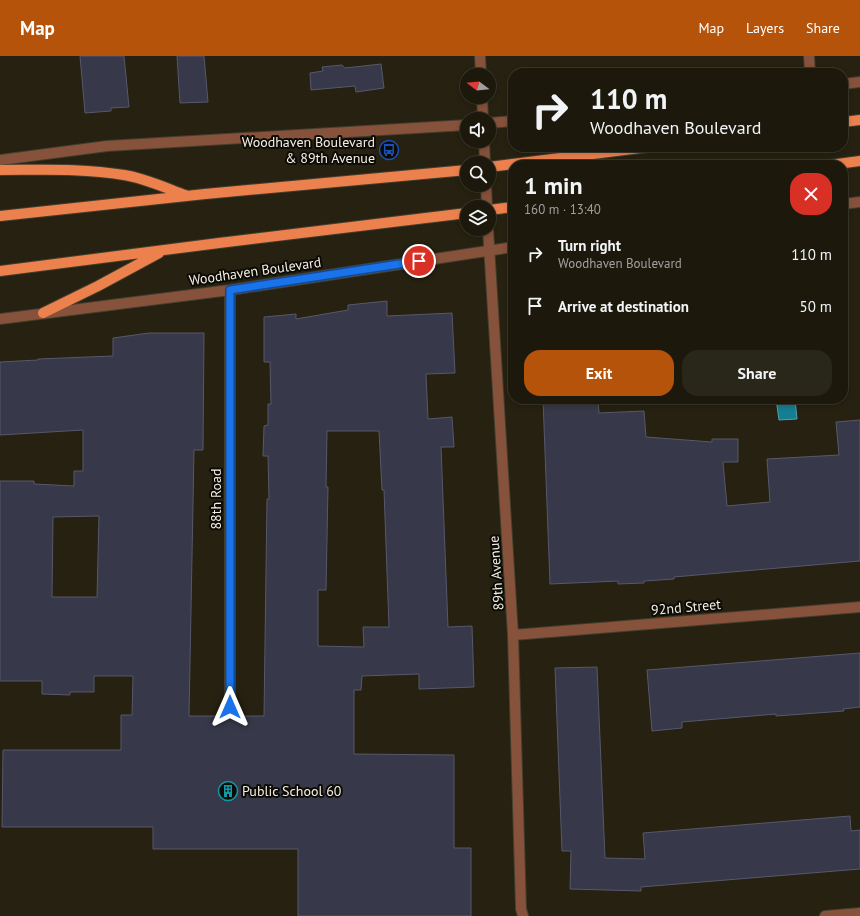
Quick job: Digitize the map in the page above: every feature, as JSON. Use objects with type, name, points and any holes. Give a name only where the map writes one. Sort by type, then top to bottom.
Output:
[{"type":"main road","points":[[848,121],[860,120]]},
{"type":"main road","points":[[538,160],[595,152]]},
{"type":"main road","points":[[848,163],[860,161]]},
{"type":"main road","points":[[496,166],[508,164]]},
{"type":"main road","points":[[0,170],[86,171],[125,175],[189,196]]},
{"type":"main road","points":[[0,216],[189,196],[460,171]]},
{"type":"main road","points":[[496,209],[508,208]]},
{"type":"main road","points":[[0,271],[460,214]]},
{"type":"main road","points":[[43,313],[98,286],[165,250]]},
{"type":"street","points":[[480,56],[481,68]]},
{"type":"street","points":[[809,56],[810,68]]},
{"type":"street","points":[[848,83],[860,82]]},
{"type":"street","points":[[496,122],[508,121]]},
{"type":"street","points":[[0,160],[107,146],[460,125]]},
{"type":"street","points":[[848,203],[860,202]]},
{"type":"street","name":"89th Avenue","points":[[489,236],[514,635],[521,909],[523,916]]},
{"type":"street","name":"Woodhaven Boulevard","points":[[0,319],[230,290],[508,248]]},
{"type":"street","name":"88th Road","points":[[230,290],[230,707]]},
{"type":"street","name":"92nd Street","points":[[514,635],[860,607]]},
{"type":"street","points":[[825,916],[860,913]]},
{"type":"water","points":[[777,404],[796,404],[797,419],[779,420]]},
{"type":"building","points":[[80,56],[124,56],[129,107],[111,108],[111,111],[85,113]]},
{"type":"building","points":[[177,56],[204,56],[208,102],[180,103]]},
{"type":"building","points":[[381,64],[384,88],[356,92],[355,86],[311,90],[310,73],[323,71],[322,67],[342,65],[345,68]]},
{"type":"building","points":[[387,301],[387,316],[452,313],[455,373],[426,374],[428,419],[452,417],[454,447],[441,447],[448,627],[472,626],[474,687],[419,689],[419,674],[362,676],[361,690],[354,690],[354,754],[454,755],[454,848],[471,848],[471,916],[298,916],[298,849],[153,849],[153,827],[2,827],[3,750],[121,750],[121,715],[132,715],[133,676],[94,676],[94,692],[70,692],[70,695],[42,694],[42,681],[0,681],[0,481],[34,481],[34,484],[74,486],[74,471],[83,471],[83,430],[0,435],[0,362],[113,356],[113,338],[149,333],[204,333],[203,450],[194,450],[189,716],[264,716],[267,499],[269,499],[268,456],[263,456],[264,426],[268,425],[268,404],[271,404],[270,362],[264,362],[264,317],[296,314],[296,319],[348,310],[348,305]],"holes":[[[327,431],[379,431],[382,490],[384,490],[389,627],[363,627],[364,647],[318,646],[318,590],[326,590],[328,487],[326,487]],[[99,516],[97,597],[52,597],[53,517]]]},
{"type":"building","points":[[543,404],[598,404],[599,413],[644,411],[646,437],[712,442],[712,439],[738,439],[738,462],[723,462],[727,506],[770,502],[767,459],[839,455],[836,422],[860,420],[860,561],[674,577],[674,579],[644,581],[644,583],[618,584],[618,581],[550,584]]},
{"type":"building","points":[[860,653],[860,707],[843,709],[844,711],[776,716],[776,714],[682,722],[682,728],[652,731],[647,670]]},
{"type":"building","points":[[597,667],[605,858],[645,859],[643,833],[850,816],[851,831],[860,830],[860,869],[641,887],[641,891],[570,889],[571,851],[562,851],[555,668]]},
{"type":"place","name":"Woodhaven Boulevard & 89th Avenue","points":[[389,150]]},
{"type":"place","name":"Public School 60","points":[[228,791]]},
{"type":"route","points":[[230,707],[230,290],[419,261]]}]
